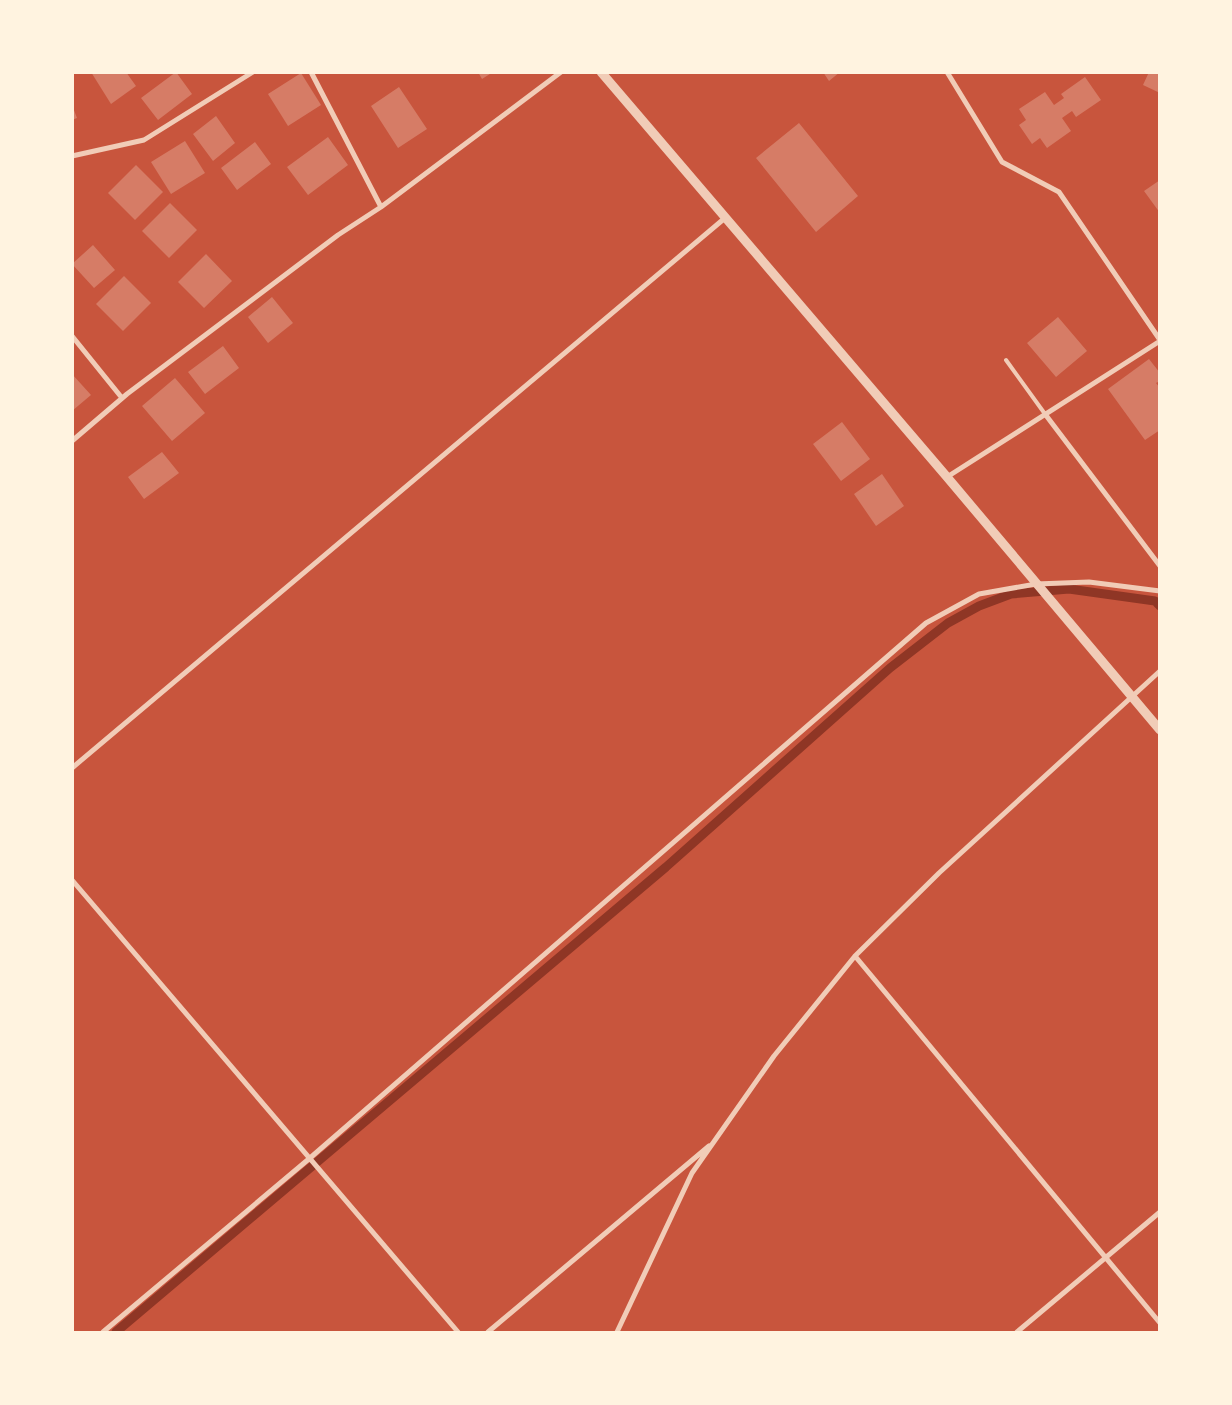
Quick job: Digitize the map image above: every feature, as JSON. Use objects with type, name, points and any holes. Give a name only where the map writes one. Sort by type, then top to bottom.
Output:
[{"type":"street","points":[[72,156],[144,140],[253,72]]},
{"type":"street","points":[[311,72],[381,207]]},
{"type":"street","points":[[72,441],[122,398],[338,234],[381,207],[561,72]]},
{"type":"street","points":[[601,72],[948,477],[1131,698],[1160,730]]},
{"type":"street","points":[[947,72],[1002,162],[1059,192],[1160,340],[948,477]]},
{"type":"street","points":[[72,768],[726,218]]},
{"type":"street","points":[[72,336],[122,398]]},
{"type":"street","points":[[1045,414],[1160,566]]},
{"type":"street","points":[[103,1332],[310,1158],[926,623],[979,594],[1036,584],[1089,582],[1160,592]]},
{"type":"street","points":[[617,1332],[692,1173],[774,1056],[855,956],[938,873],[1160,671]]},
{"type":"street","points":[[72,880],[458,1332]]},
{"type":"street","points":[[855,956],[1160,1324]]},
{"type":"street","points":[[488,1332],[715,1140]]},
{"type":"street","points":[[1017,1332],[1160,1212]]},
{"type":"lane","points":[[1006,360],[1045,414]]},
{"type":"building","points":[[91,72],[126,72],[136,86],[111,104]]},
{"type":"building","points":[[176,72],[192,94],[158,120],[141,98]]},
{"type":"building","points":[[478,72],[493,72],[482,79]]},
{"type":"building","points":[[823,72],[840,72],[829,81]]},
{"type":"building","points":[[1149,72],[1160,72],[1160,93],[1143,85]]},
{"type":"building","points":[[301,73],[321,105],[288,126],[268,94]]},
{"type":"building","points":[[1085,77],[1101,100],[1076,117],[1072,111],[1062,118],[1071,131],[1047,148],[1040,138],[1032,144],[1019,125],[1026,120],[1019,109],[1045,92],[1054,105],[1064,98],[1061,94]]},
{"type":"building","points":[[399,87],[427,129],[398,148],[371,106]]},
{"type":"building","points":[[72,105],[77,118],[72,120]]},
{"type":"building","points":[[216,116],[235,143],[213,161],[193,134]]},
{"type":"building","points":[[799,123],[858,196],[816,232],[756,158]]},
{"type":"building","points":[[328,137],[348,165],[308,195],[287,167]]},
{"type":"building","points":[[185,141],[205,173],[171,194],[151,162]]},
{"type":"building","points":[[255,142],[271,164],[237,190],[221,168]]},
{"type":"building","points":[[136,165],[163,192],[135,220],[108,193]]},
{"type":"building","points":[[1160,180],[1160,213],[1144,191]]},
{"type":"building","points":[[170,203],[197,230],[169,258],[142,231]]},
{"type":"building","points":[[93,245],[115,270],[94,288],[72,264]]},
{"type":"building","points":[[206,254],[232,281],[204,308],[178,282]]},
{"type":"building","points":[[124,276],[151,303],[123,331],[96,304]]},
{"type":"building","points":[[272,297],[293,323],[268,343],[248,317]]},
{"type":"building","points":[[1058,317],[1087,351],[1056,377],[1027,343]]},
{"type":"building","points":[[223,346],[239,368],[205,394],[188,372]]},
{"type":"building","points":[[1149,359],[1160,373],[1160,381],[1156,383],[1160,388],[1160,430],[1145,440],[1108,389]]},
{"type":"building","points":[[72,374],[91,395],[72,411]]},
{"type":"building","points":[[175,378],[205,413],[172,441],[142,406]]},
{"type":"building","points":[[842,422],[870,459],[841,481],[813,444]]},
{"type":"building","points":[[162,452],[179,473],[144,499],[128,477]]},
{"type":"building","points":[[882,474],[904,506],[876,526],[854,494]]},
{"type":"waterway","points":[[116,1332],[666,867],[890,668],[948,623],[979,606],[1011,594],[1069,589],[1155,601],[1160,606]]}]
